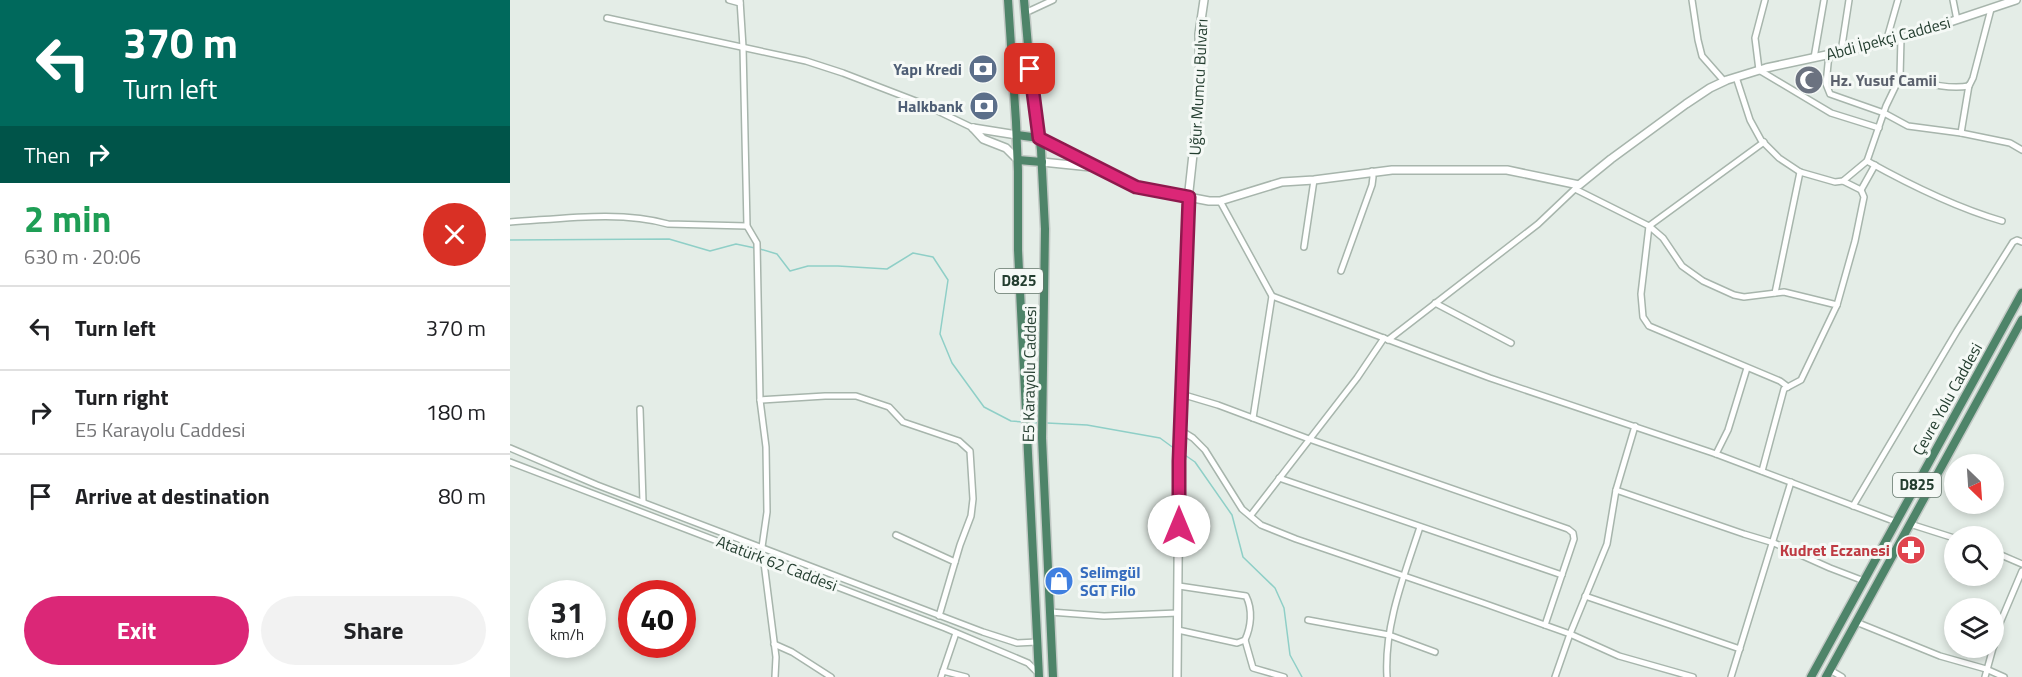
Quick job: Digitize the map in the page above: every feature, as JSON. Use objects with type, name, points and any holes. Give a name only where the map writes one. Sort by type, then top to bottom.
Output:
[{"type":"highway","name":"E5 Karayolu Caddesi","points":[[1008,0],[1017,135],[1018,250],[1039,675]]},
{"type":"highway","name":"E5 Karayolu Caddesi","points":[[1024,0],[1042,162],[1046,229],[1042,438],[1053,677]]},
{"type":"highway","points":[[1017,135],[1039,138]]},
{"type":"highway","points":[[1018,160],[1042,162]]},
{"type":"highway","name":"Çevre Yolu Caddesi","points":[[1811,677],[2022,293]]},
{"type":"highway","name":"Çevre Yolu Caddesi","points":[[1828,673],[2022,320]]},
{"type":"street","points":[[729,0],[740,1],[747,226],[757,243],[760,400],[766,458],[767,512],[762,547],[776,677]]},
{"type":"street","points":[[1025,13],[1053,0]]},
{"type":"street","name":"Uğur Mumcu Bulvarı","points":[[1177,677],[1179,443],[1189,197],[1200,90],[1199,34],[1204,0]]},
{"type":"street","points":[[1692,0],[1702,56],[1724,81]]},
{"type":"street","points":[[1765,0],[1755,38],[1759,70],[1831,113],[1879,128]]},
{"type":"street","points":[[1814,58],[1824,0]]},
{"type":"street","points":[[1841,52],[1849,0]]},
{"type":"street","points":[[1886,42],[1898,0]]},
{"type":"street","points":[[1953,0],[1957,20]]},
{"type":"street","name":"Abdi İpekçi Caddesi","points":[[1577,187],[1686,104],[1710,87],[1724,81],[1759,70],[1901,38],[2016,0]]},
{"type":"street","points":[[1961,133],[1970,84],[1991,9]]},
{"type":"street","points":[[607,18],[806,61],[921,103],[973,128],[1017,135]]},
{"type":"street","points":[[1844,181],[1867,161],[1900,77],[1901,38]]},
{"type":"street","points":[[1829,54],[1826,84],[1830,94],[1884,113],[1908,126],[1961,133],[2010,143],[2022,150]]},
{"type":"street","points":[[1736,77],[1750,120],[1764,142],[1779,158],[1800,172],[1835,182],[1844,181],[1861,190],[1864,197],[1855,241],[1837,305],[1802,380],[1784,389],[1762,471]]},
{"type":"street","points":[[1900,77],[1937,85],[1961,87],[1970,84]]},
{"type":"street","points":[[973,128],[983,139],[1006,148],[1018,160]]},
{"type":"street","points":[[1039,138],[1136,187],[1220,201],[1282,182],[1314,180],[1372,171],[1430,168],[1507,170],[1577,187],[1649,226],[1663,238],[1682,266],[1703,281],[1734,295],[1744,297],[1784,292],[1837,305]]},
{"type":"street","points":[[1764,142],[1649,226],[1641,294],[1644,322],[1649,326],[1780,381],[1788,387]]},
{"type":"street","points":[[1867,161],[1906,183],[1983,216],[2002,221]]},
{"type":"street","points":[[1042,162],[1086,165],[1108,172]]},
{"type":"street","points":[[1861,190],[1875,165]]},
{"type":"street","points":[[1341,271],[1372,185],[1372,171]]},
{"type":"street","points":[[1775,293],[1800,172]]},
{"type":"street","points":[[1304,247],[1314,180]]},
{"type":"street","points":[[1251,515],[1386,339],[1538,224],[1577,187]]},
{"type":"street","points":[[1220,201],[1272,296],[1253,418]]},
{"type":"street","points":[[510,222],[615,218],[668,224],[747,226]]},
{"type":"street","points":[[1853,506],[2013,242],[2017,240],[2022,242]]},
{"type":"street","points":[[1272,296],[1490,378],[1716,454],[1896,522]]},
{"type":"street","points":[[1435,303],[1511,343]]},
{"type":"street","points":[[1716,454],[1728,430],[1747,368]]},
{"type":"street","points":[[1181,394],[1218,405],[1573,532],[1574,539],[1545,625]]},
{"type":"street","points":[[760,400],[856,396],[889,407],[903,422],[958,441],[970,451],[973,499],[971,516],[939,616]]},
{"type":"street","points":[[640,409],[643,502]]},
{"type":"street","points":[[1555,677],[1607,544],[1616,490],[1635,426]]},
{"type":"street","points":[[1180,430],[1205,450],[1242,509],[1261,525],[1570,634],[1619,656],[1693,677]]},
{"type":"street","name":"Atatürk 62 Caddesi","points":[[510,448],[939,616],[1017,643],[1037,642]]},
{"type":"street","name":"Atatürk 62 Caddesi","points":[[510,462],[956,633],[1028,663],[1039,675]]},
{"type":"street","points":[[1279,478],[1562,575]]},
{"type":"street","points":[[1731,677],[1791,482]]},
{"type":"street","points":[[1616,490],[1774,543],[1830,568],[1864,580]]},
{"type":"street","points":[[1911,524],[1944,535]]},
{"type":"street","points":[[1387,677],[1386,663],[1391,621],[1420,527]]},
{"type":"street","points":[[896,534],[955,562]]},
{"type":"street","points":[[2004,556],[2022,564]]},
{"type":"street","points":[[2004,614],[2022,571]]},
{"type":"street","points":[[1179,586],[1246,596],[1250,615],[1249,632],[1245,640],[1253,668],[1284,677]]},
{"type":"street","points":[[1586,596],[1740,649]]},
{"type":"street","points":[[1050,612],[1104,616],[1178,613]]},
{"type":"street","points":[[1308,620],[1389,635],[1435,652]]},
{"type":"street","points":[[1856,622],[1940,656],[1986,669],[2004,677]]},
{"type":"street","points":[[1178,630],[1237,642],[1245,640]]},
{"type":"street","points":[[956,633],[942,674],[966,677]]},
{"type":"street","points":[[774,644],[792,652],[831,677]]},
{"type":"street","points":[[1985,677],[1990,658]]},
{"type":"street","points":[[1828,673],[1842,677]]},
{"type":"waterway","points":[[510,240],[669,239],[710,251],[736,244],[755,248]]},
{"type":"waterway","points":[[760,249],[777,254],[790,271],[808,266],[887,269],[913,253],[933,257],[948,280],[940,334],[952,363],[984,407],[1011,421],[1024,422]]},
{"type":"waterway","points":[[1029,422],[1039,423]]},
{"type":"waterway","points":[[1047,423],[1087,425],[1160,438],[1175,449]]},
{"type":"waterway","points":[[1182,453],[1195,462],[1232,515],[1243,557],[1275,588],[1284,608],[1290,655],[1302,677]]},
{"type":"place","name":"Yapı Kredi","points":[[983,69]]},
{"type":"place","name":"Hz. Yusuf Camii","points":[[1809,80]]},
{"type":"place","name":"Halkbank","points":[[984,106]]},
{"type":"place","name":"Kudret Eczanesi","points":[[1911,550]]},
{"type":"place","name":"Selimgül SGT Filo","points":[[1059,581]]},
{"type":"route","points":[[1030,69],[1039,138],[1136,187],[1189,197],[1179,461],[1179,526]]}]
